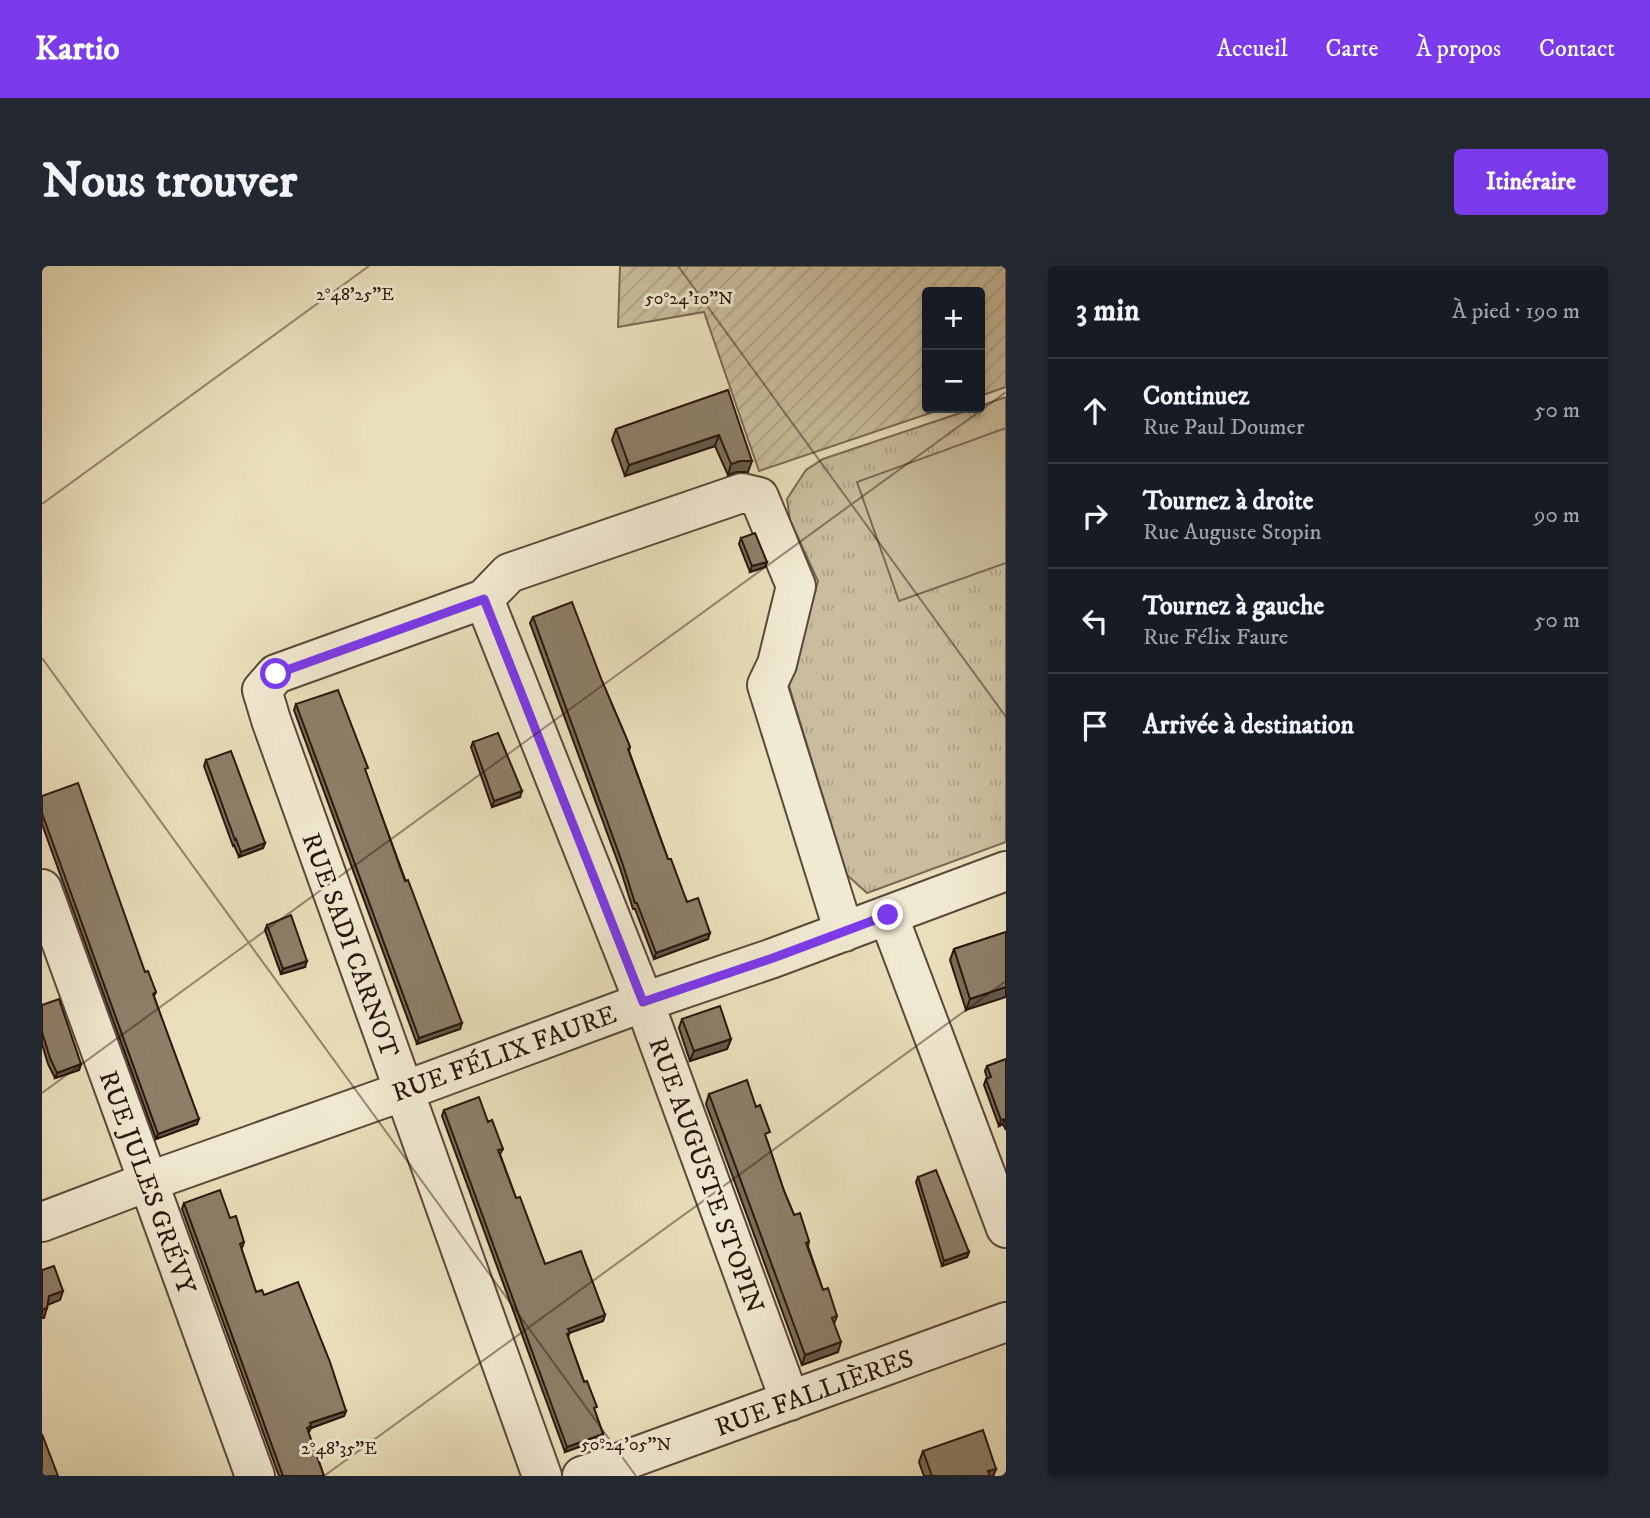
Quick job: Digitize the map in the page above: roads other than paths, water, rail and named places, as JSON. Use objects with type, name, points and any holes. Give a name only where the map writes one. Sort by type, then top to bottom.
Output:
[{"type":"street","points":[[484,599],[509,573],[741,494],[758,497],[796,586],[777,664],[768,685],[844,932]]},
{"type":"street","name":"RUE SADI CARNOT","points":[[484,599],[276,674],[262,690],[542,1476]]},
{"type":"street","name":"RUE AUGUSTE STOPIN","points":[[484,599],[643,1002],[790,1401]]},
{"type":"street","name":"RUE FÉLIX FAURE","points":[[42,1222],[1006,871]]},
{"type":"street","name":"RUE JULES GRÉVY","points":[[42,889],[255,1476]]},
{"type":"street","points":[[888,915],[1006,1227]]},
{"type":"street","name":"RUE FALLIÈRES","points":[[582,1476],[1006,1322]]}]
